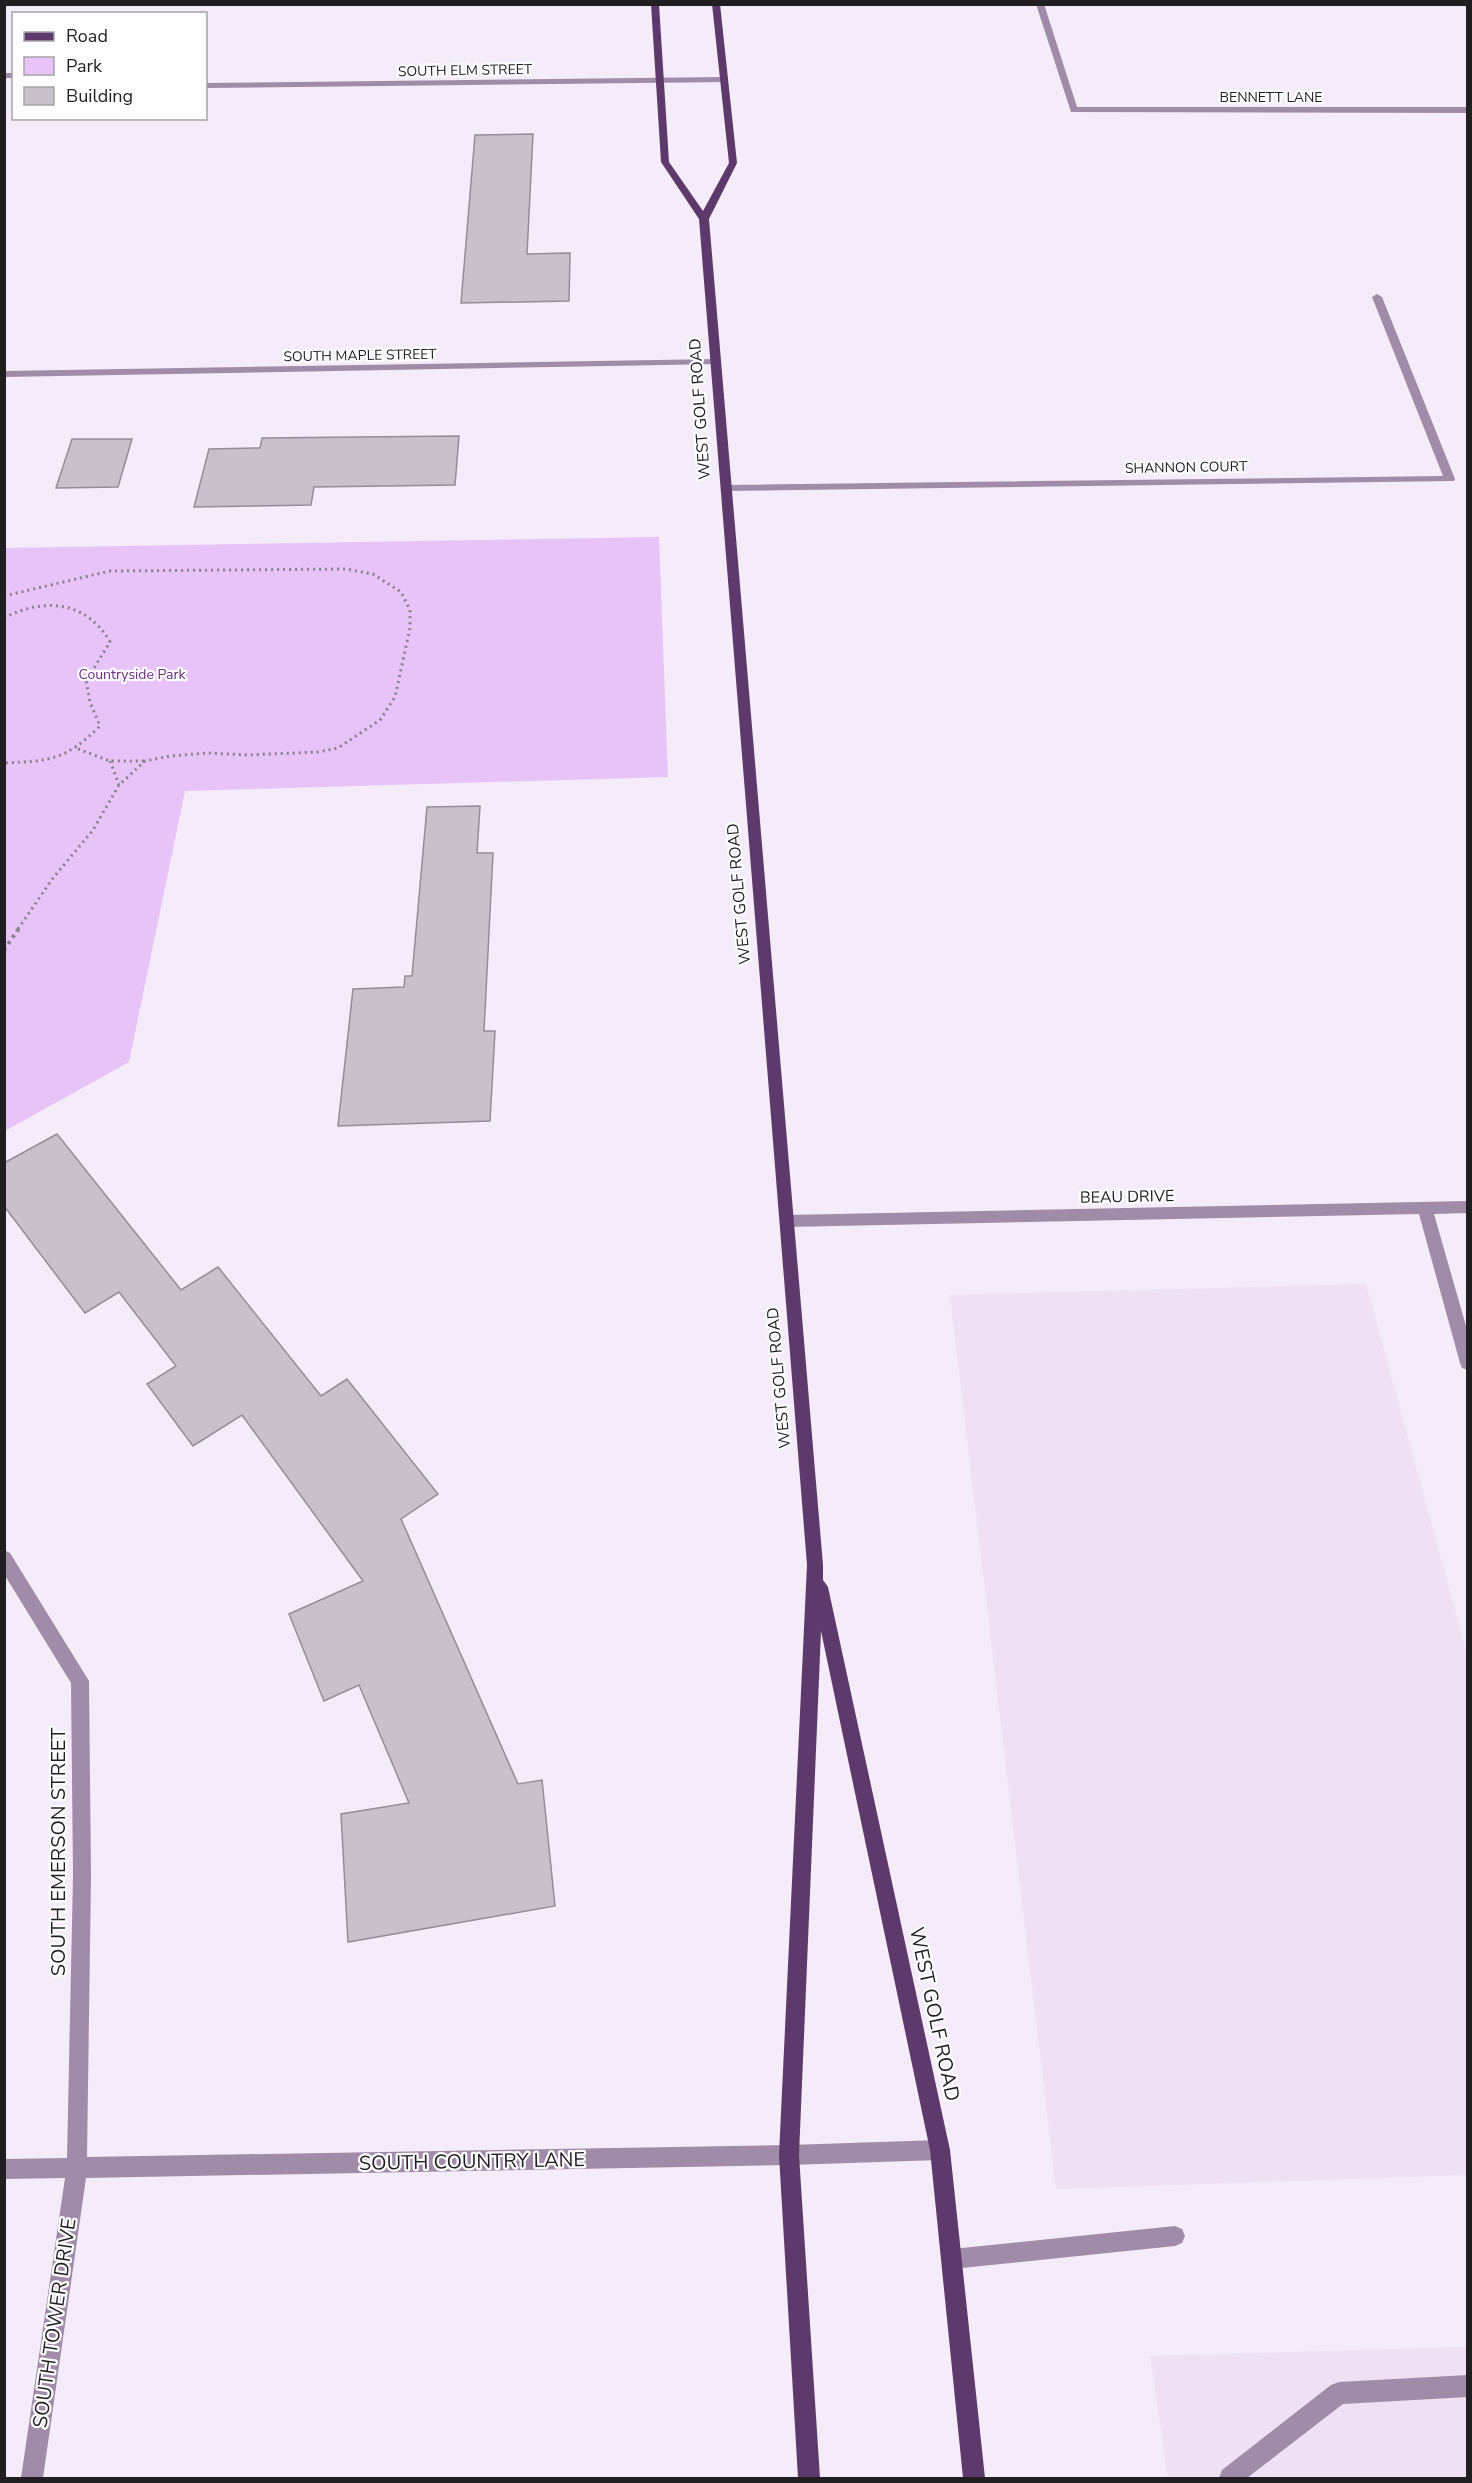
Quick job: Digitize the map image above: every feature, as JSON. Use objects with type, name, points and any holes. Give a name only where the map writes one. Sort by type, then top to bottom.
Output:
[{"type":"main road","name":"WEST GOLF ROAD","points":[[655,4],[665,162],[704,219],[815,1565],[789,2155],[808,2478]]},
{"type":"main road","points":[[704,219],[733,163],[716,4]]},
{"type":"main road","name":"WEST GOLF ROAD","points":[[815,1565],[940,2150],[974,2478]]},
{"type":"street","name":"BENNETT LANE","points":[[1040,4],[1074,110],[1467,110]]},
{"type":"street","name":"SOUTH ELM STREET","points":[[207,87],[724,80]]},
{"type":"street","name":"SHANNON COURT","points":[[726,488],[1450,479],[1377,297]]},
{"type":"street","name":"SOUTH MAPLE STREET","points":[[4,374],[717,362]]},
{"type":"street","name":"BEAU DRIVE","points":[[787,1221],[1467,1207]]},
{"type":"street","points":[[1425,1208],[1467,1363]]},
{"type":"street","name":"SOUTH EMERSON STREET","points":[[4,1558],[80,1681],[82,1876],[77,2168]]},
{"type":"street","name":"SOUTH COUNTRY LANE","points":[[4,2169],[789,2155],[940,2150]]},
{"type":"street","name":"SOUTH TOWER DRIVE","points":[[32,2478],[77,2168]]},
{"type":"street","points":[[952,2259],[1175,2236]]},
{"type":"street","points":[[1230,2478],[1339,2393],[1467,2386]]},
{"type":"path","points":[[4,596],[110,571],[346,568],[373,574],[401,592],[411,610],[410,628],[395,697],[380,720],[338,748],[280,755],[208,753],[170,756],[145,761],[110,761],[78,748]]},
{"type":"path","points":[[4,618],[21,610],[55,605],[75,611],[100,625],[110,642],[86,681],[90,702],[100,726],[78,748],[46,761],[4,763]]},
{"type":"path","points":[[110,761],[119,785]]},
{"type":"path","points":[[4,950],[53,878],[93,830],[119,785],[145,761]]},
{"type":"shaded area","points":[[1366,1284],[1467,1654],[1467,2175],[1056,2189],[950,1295]]},
{"type":"shaded area","points":[[1467,2347],[1467,2478],[1168,2478],[1150,2356]]},
{"type":"green space","name":"Countryside Park","points":[[659,537],[668,777],[185,791],[129,1062],[5,1131],[5,548]]},
{"type":"building","points":[[533,134],[527,254],[570,253],[569,301],[461,303],[475,135]]},
{"type":"building","points":[[459,436],[455,485],[314,487],[311,505],[194,507],[209,449],[260,448],[262,438]]},
{"type":"building","points":[[72,439],[132,439],[118,487],[56,488]]},
{"type":"building","points":[[480,806],[477,853],[493,853],[484,1031],[495,1031],[490,1121],[338,1126],[353,989],[404,987],[405,976],[412,976],[427,807]]},
{"type":"building","points":[[57,1134],[181,1290],[218,1267],[321,1396],[347,1379],[438,1494],[401,1519],[518,1784],[542,1780],[555,1906],[348,1942],[341,1814],[409,1803],[359,1685],[324,1701],[289,1614],[363,1581],[242,1415],[193,1446],[147,1384],[176,1366],[119,1292],[85,1313],[4,1206],[4,1163]]}]
